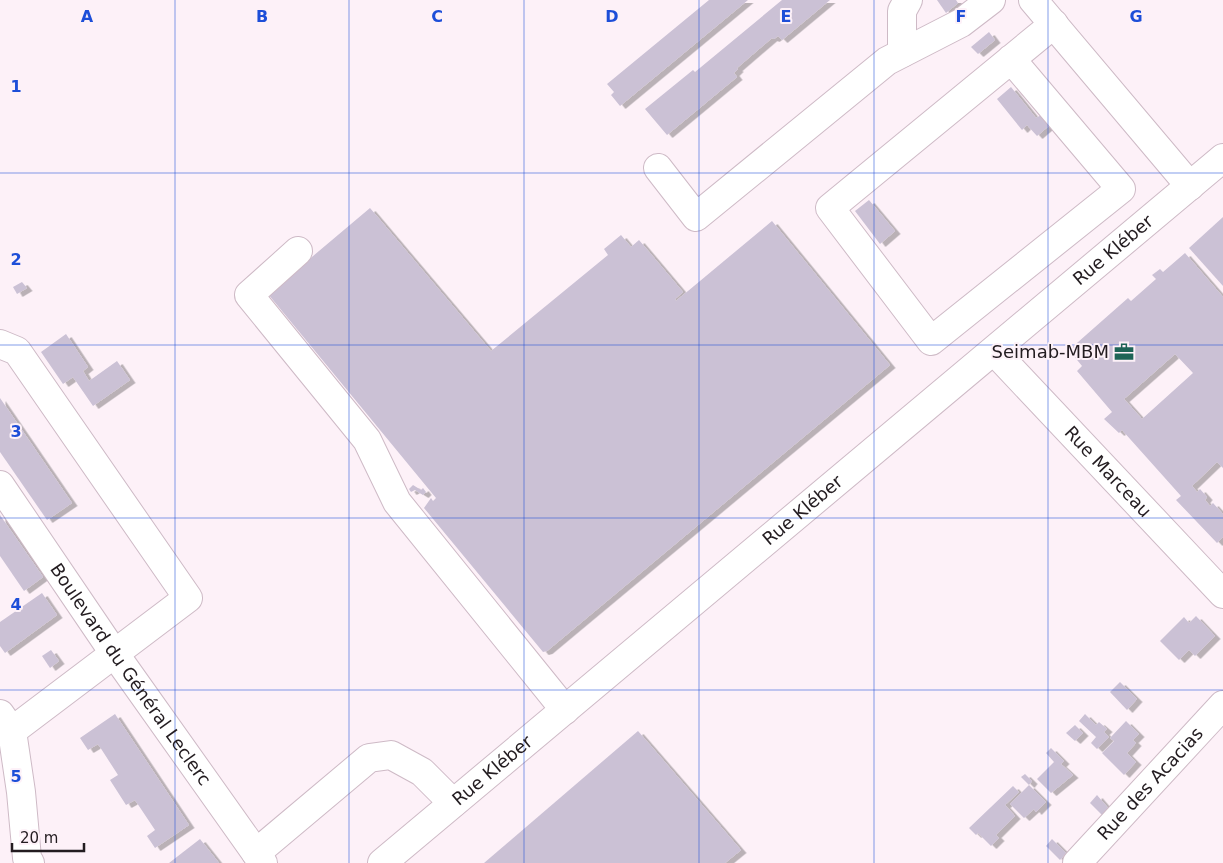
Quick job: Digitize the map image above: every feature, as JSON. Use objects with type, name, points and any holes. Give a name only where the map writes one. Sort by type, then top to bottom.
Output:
[{"type":"street","points":[[902,54],[902,11],[908,0]]},
{"type":"street","points":[[658,168],[696,217],[887,61],[961,23],[991,0]]},
{"type":"street","points":[[1033,0],[1190,186]]},
{"type":"street","points":[[1012,59],[1121,189],[931,341],[830,208],[1054,24]]},
{"type":"street","name":"Rue Kléber","points":[[382,863],[1223,158]]},
{"type":"street","points":[[298,252],[248,295],[367,440],[397,502],[565,710]]},
{"type":"street","points":[[0,344],[17,350],[188,598],[114,653],[6,723],[21,792],[27,858],[30,863]]},
{"type":"street","name":"Rue Marceau","points":[[994,350],[1223,594]]},
{"type":"street","name":"Boulevard du Général Leclerc","points":[[0,485],[114,653],[260,858]]},
{"type":"street","name":"Rue des Acacias","points":[[1077,863],[1223,705]]},
{"type":"street","points":[[260,858],[369,758],[391,755],[422,772],[453,803]]},
{"type":"building","points":[[709,0],[748,0],[620,106],[611,95],[614,92],[607,84]]},
{"type":"building","points":[[782,0],[830,0],[782,40],[778,36],[774,39],[772,38],[737,68],[734,73],[737,77],[667,135],[645,109],[693,70],[695,72]]},
{"type":"building","points":[[937,0],[956,0],[958,3],[946,13]]},
{"type":"building","points":[[989,32],[995,40],[978,54],[971,47]]},
{"type":"building","points":[[1011,87],[1036,118],[1043,114],[1051,124],[1037,136],[1027,125],[1022,130],[997,99]]},
{"type":"building","points":[[869,200],[895,231],[880,244],[855,211]]},
{"type":"building","points":[[370,208],[491,351],[608,255],[604,249],[621,235],[631,247],[639,240],[683,292],[675,299],[676,301],[772,221],[890,365],[547,651],[543,652],[424,508],[431,498],[433,501],[436,498],[268,294]]},
{"type":"building","points":[[1223,217],[1223,286],[1189,248]]},
{"type":"building","points":[[1185,253],[1223,297],[1223,468],[1217,462],[1192,486],[1197,492],[1200,489],[1207,497],[1205,500],[1210,506],[1213,503],[1223,514],[1223,537],[1217,543],[1176,500],[1181,496],[1122,430],[1119,433],[1104,419],[1112,412],[1077,371],[1082,366],[1069,350],[1128,298],[1131,301],[1156,279],[1152,275],[1160,269],[1163,272]],"holes":[[[1175,354],[1193,373],[1142,419],[1124,399]]]},
{"type":"building","points":[[22,282],[27,288],[17,294],[13,287]]},
{"type":"building","points":[[66,334],[88,367],[83,371],[89,381],[117,361],[130,380],[93,406],[73,377],[63,384],[41,352]]},
{"type":"building","points":[[0,398],[72,503],[47,520],[0,452]]},
{"type":"building","points":[[413,485],[421,490],[423,488],[426,492],[423,495],[415,490],[411,492],[409,489]]},
{"type":"building","points":[[0,515],[43,577],[24,591],[0,556]]},
{"type":"building","points":[[42,593],[57,615],[5,653],[0,646],[0,622]]},
{"type":"building","points":[[1196,616],[1215,636],[1195,656],[1189,650],[1179,660],[1160,641],[1184,617],[1189,623]]},
{"type":"building","points":[[51,650],[59,661],[50,668],[42,656]]},
{"type":"building","points":[[1120,682],[1137,699],[1127,710],[1110,692]]},
{"type":"building","points":[[115,714],[189,825],[155,848],[147,836],[155,830],[135,800],[126,805],[110,780],[118,775],[98,744],[88,750],[80,738]]},
{"type":"building","points":[[1085,714],[1096,725],[1099,722],[1107,729],[1104,732],[1109,737],[1097,749],[1091,743],[1096,737],[1079,721]]},
{"type":"building","points":[[1126,721],[1139,734],[1133,740],[1136,743],[1127,753],[1136,762],[1124,775],[1102,753],[1114,741],[1110,738]]},
{"type":"building","points":[[1075,725],[1083,733],[1075,741],[1066,733]]},
{"type":"building","points":[[638,731],[741,850],[725,863],[484,863]]},
{"type":"building","points":[[1051,748],[1064,761],[1061,764],[1073,775],[1051,793],[1037,779],[1054,762],[1046,753]]},
{"type":"building","points":[[1025,774],[1032,781],[1029,785],[1021,777]]},
{"type":"building","points":[[1029,785],[1046,802],[1036,812],[1034,809],[1024,818],[1010,804]]},
{"type":"building","points":[[1013,786],[1019,792],[1005,805],[1015,816],[996,835],[999,838],[991,846],[978,833],[976,835],[969,828]]},
{"type":"building","points":[[1097,795],[1108,808],[1102,815],[1090,803]]},
{"type":"building","points":[[200,839],[219,863],[169,863]]},
{"type":"building","points":[[1052,839],[1066,853],[1060,860],[1046,846]]},
{"type":"place","name":"Seimab-MBM","points":[[1124,352]]}]
